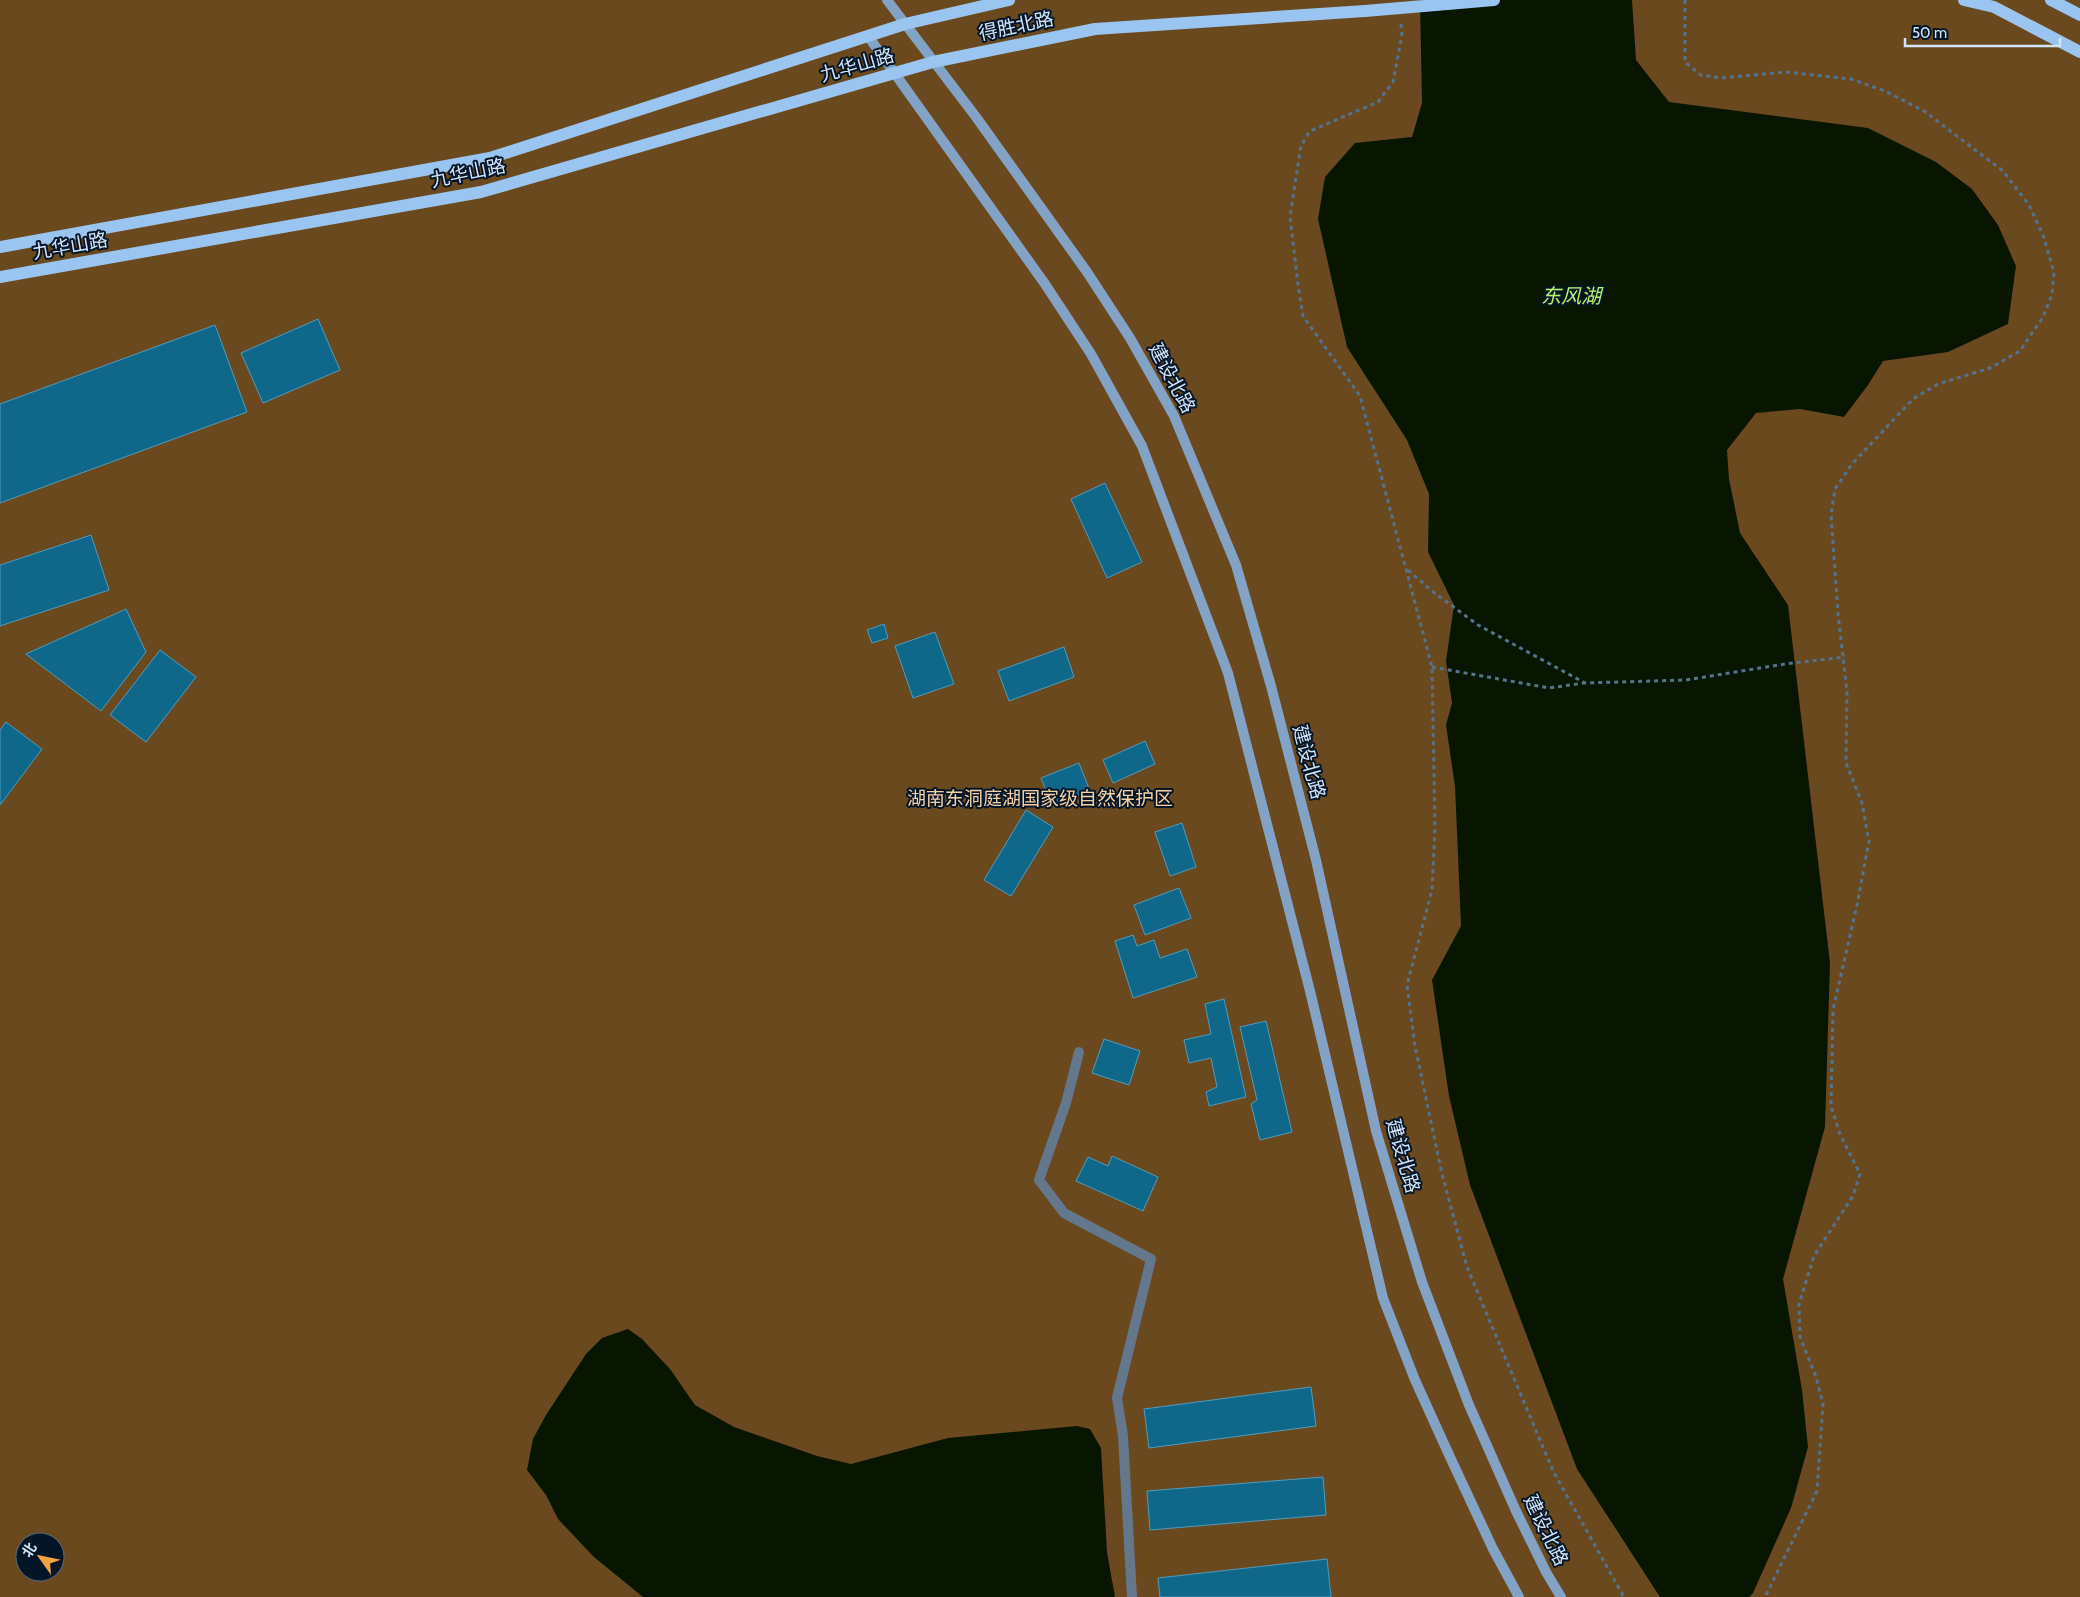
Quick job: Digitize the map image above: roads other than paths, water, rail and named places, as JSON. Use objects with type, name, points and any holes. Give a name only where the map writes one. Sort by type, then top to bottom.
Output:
[{"type":"main road","name":"建设北路","points":[[887,0],[976,117],[1087,272],[1130,338],[1174,416],[1236,566],[1271,686],[1316,860],[1376,1131],[1422,1282],[1469,1405],[1516,1511],[1546,1572],[1561,1597]]},
{"type":"main road","name":"得胜北路","points":[[904,24],[1009,0]]},
{"type":"main road","name":"得胜北路","points":[[933,62],[1095,29],[1365,11],[1494,0]]},
{"type":"main road","points":[[1964,0],[1994,7],[2080,52]]},
{"type":"main road","points":[[2051,0],[2080,15]]},
{"type":"main road","name":"九华山路","points":[[0,247],[490,158],[904,24]]},
{"type":"main road","points":[[868,36],[1045,284],[1091,354],[1142,446],[1228,673],[1310,991],[1384,1298],[1415,1380],[1493,1549],[1519,1597]]},
{"type":"main road","name":"九华山路","points":[[0,277],[481,192],[933,62]]},
{"type":"street","points":[[1078,1052],[1066,1103],[1039,1180],[1064,1213],[1151,1259],[1117,1398],[1123,1436],[1132,1597]]},
{"type":"water","name":"东风湖","points":[[1420,0],[1632,0],[1636,60],[1669,102],[1868,128],[1936,162],[1972,189],[1998,225],[2016,266],[2008,324],[1948,352],[1883,361],[1844,417],[1800,409],[1756,413],[1727,450],[1729,479],[1740,533],[1788,605],[1830,963],[1825,1127],[1783,1279],[1802,1390],[1808,1447],[1791,1508],[1753,1593],[1749,1597],[1660,1597],[1577,1469],[1470,1185],[1449,1096],[1432,980],[1461,926],[1455,786],[1446,725],[1452,703],[1446,661],[1454,605],[1428,552],[1429,494],[1407,440],[1347,347],[1318,219],[1325,177],[1355,143],[1412,137],[1422,103]]},
{"type":"water","points":[[628,1329],[642,1339],[670,1369],[695,1405],[734,1427],[817,1456],[851,1464],[948,1438],[1077,1426],[1090,1429],[1101,1448],[1107,1552],[1115,1597],[643,1597],[594,1557],[558,1519],[546,1495],[527,1470],[533,1439],[546,1415],[586,1354],[602,1338]]},
{"type":"park label","name":"湖南东洞庭湖国家级自然保护区","points":[[1040,798]]}]
